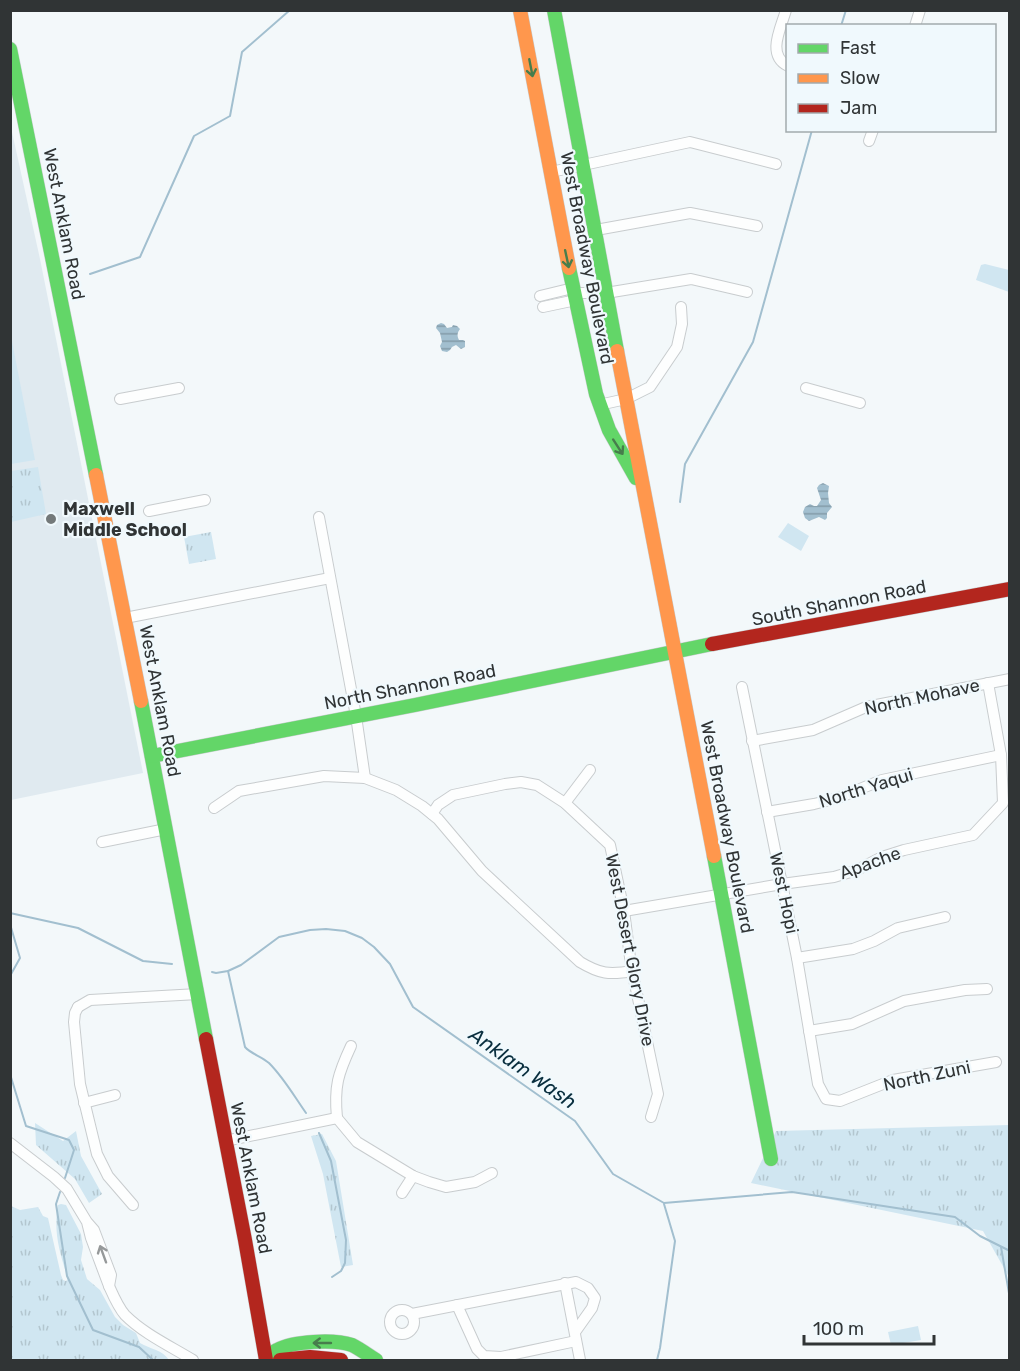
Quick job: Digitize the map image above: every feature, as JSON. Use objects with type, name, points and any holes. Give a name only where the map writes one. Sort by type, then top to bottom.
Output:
[{"type":"street","name":"West Broadway Boulevard","points":[[520,10],[599,405],[610,434],[630,464],[646,502]]},
{"type":"street","name":"West Broadway Boulevard","points":[[554,10],[771,1158]]},
{"type":"street","points":[[779,63],[776,43],[786,10]]},
{"type":"street","name":"West Anklam Road","points":[[10,49],[126,618],[225,1141],[270,1360]]},
{"type":"street","points":[[551,172],[690,142],[776,164]]},
{"type":"street","points":[[596,230],[690,213],[757,226]]},
{"type":"street","points":[[542,302],[575,294],[606,293],[691,279],[747,292]]},
{"type":"street","points":[[599,405],[626,399],[650,387],[677,347],[682,324],[681,307]]},
{"type":"street","points":[[120,399],[179,388]]},
{"type":"street","points":[[806,388],[860,404]]},
{"type":"street","points":[[149,511],[206,500]]},
{"type":"street","points":[[319,517],[356,716],[364,778]]},
{"type":"street","points":[[126,618],[330,578]]},
{"type":"street","name":"South Shannon Road","points":[[675,651],[1010,589]]},
{"type":"street","name":"North Shannon Road","points":[[152,756],[675,651]]},
{"type":"street","name":"North Mohave","points":[[752,741],[813,730],[866,707],[1010,679]]},
{"type":"street","points":[[988,683],[1001,755],[1006,800]]},
{"type":"street","name":"West Hopi","points":[[742,687],[797,958],[818,1084],[826,1099]]},
{"type":"street","name":"North Yaqui","points":[[767,812],[830,800],[882,780],[1001,755]]},
{"type":"street","points":[[565,803],[590,770]]},
{"type":"street","points":[[214,808],[239,791],[324,776],[364,778],[396,790],[432,814],[482,871],[579,962],[594,971],[610,974],[633,971]]},
{"type":"street","name":"West Desert Glory Drive","points":[[432,814],[438,805],[453,795],[520,782],[537,785],[565,803],[610,845],[658,1094],[651,1117]]},
{"type":"street","name":"Apache","points":[[624,911],[834,877],[856,870],[882,856],[973,835],[1006,800]]},
{"type":"street","points":[[102,842],[166,829]]},
{"type":"street","points":[[797,958],[853,949],[898,928],[945,917]]},
{"type":"street","points":[[809,1031],[852,1024],[904,1001],[987,988]]},
{"type":"street","points":[[133,1205],[108,1176],[94,1144],[80,1084],[74,1022],[75,1005],[96,999],[198,994]]},
{"type":"street","points":[[351,1046],[340,1071],[335,1097],[337,1118],[357,1142],[413,1176],[446,1187],[475,1182],[492,1173]]},
{"type":"street","name":"North Zuni","points":[[826,1099],[840,1101],[893,1080],[996,1062]]},
{"type":"street","points":[[84,1103],[115,1095]]},
{"type":"street","points":[[225,1141],[337,1118]]},
{"type":"street","points":[[10,1143],[67,1189],[87,1222],[90,1238],[109,1286],[124,1314],[144,1330],[193,1360]]},
{"type":"street","points":[[402,1193],[413,1176]]},
{"type":"street","points":[[412,1314],[576,1281],[588,1288],[595,1298],[592,1308],[575,1337],[496,1359],[484,1356],[477,1349],[457,1305]]},
{"type":"street","points":[[565,1283],[580,1360]]},
{"type":"street","points":[[270,1360],[275,1350],[322,1342],[349,1344],[376,1360]]},
{"type":"street","points":[[471,1360],[479,1351]]},
{"type":"street","points":[[270,1360],[309,1357],[340,1360]]},
{"type":"shaded area","name":"Maxwell Middle School","points":[[10,123],[40,259],[143,773],[11,800]]},
{"type":"shaded area","points":[[441,323],[447,328],[453,325],[460,329],[458,337],[459,340],[465,341],[465,347],[461,349],[456,345],[447,352],[442,351],[440,333],[436,328]]},
{"type":"shaded area","points":[[823,483],[829,486],[829,503],[832,507],[825,520],[819,517],[809,521],[803,512],[810,504],[817,506],[821,500],[817,488]]},
{"type":"green space","points":[[981,265],[1009,270],[1009,292],[976,280]]},
{"type":"green space","points":[[11,336],[35,460],[10,464]]},
{"type":"green space","points":[[38,467],[46,514],[11,522],[11,471]]},
{"type":"green space","points":[[788,523],[809,536],[801,551],[778,537]]},
{"type":"green space","points":[[211,532],[216,559],[189,564],[184,537]]},
{"type":"green space","points":[[35,1123],[63,1141],[76,1131],[81,1156],[102,1194],[89,1203],[75,1179],[36,1145]]},
{"type":"green space","points":[[1009,1125],[1009,1277],[983,1231],[751,1183],[776,1131]]},
{"type":"green space","points":[[322,1134],[336,1161],[353,1265],[341,1267],[323,1174],[311,1136]]},
{"type":"green space","points":[[58,1205],[66,1205],[81,1234],[83,1247],[81,1260],[87,1279],[100,1290],[115,1317],[136,1333],[140,1343],[160,1352],[169,1360],[11,1360],[11,1206],[20,1210],[38,1207],[43,1216],[48,1218],[61,1275],[66,1281],[68,1279],[57,1234]]},
{"type":"green space","points":[[918,1326],[921,1340],[891,1345],[888,1332]]},
{"type":"waterway","points":[[90,274],[140,257],[194,136],[230,116],[242,52],[290,10]]},
{"type":"waterway","points":[[842,24],[846,10]]},
{"type":"waterway","points":[[680,502],[685,464],[753,342],[811,132]]},
{"type":"waterway","name":"Anklam Wash","points":[[10,913],[78,928],[143,961],[172,964]]},
{"type":"waterway","points":[[10,924],[20,958],[10,976]]},
{"type":"waterway","name":"Anklam Wash","points":[[212,972],[228,971],[241,965],[279,937],[310,930],[345,931],[362,938],[390,964],[413,1007],[575,1121],[613,1174],[664,1203],[792,1192],[955,1217],[980,1236],[1010,1251]]},
{"type":"waterway","points":[[228,971],[245,1047],[274,1069],[306,1113]]},
{"type":"waterway","points":[[10,1074],[26,1126],[69,1140],[74,1150],[65,1178]]},
{"type":"waterway","points":[[319,1133],[331,1161],[346,1240],[345,1263],[341,1271],[332,1277]]},
{"type":"waterway","points":[[60,1192],[56,1204],[67,1276],[93,1330],[139,1347],[153,1360]]},
{"type":"waterway","points":[[657,1360],[675,1241],[664,1204]]},
{"type":"waterway","points":[[1001,1247],[1010,1299]]},
{"type":"traffic: fast","points":[[554,10],[617,351]]},
{"type":"traffic: fast","points":[[10,49],[96,475]]},
{"type":"traffic: fast","points":[[569,268],[596,394],[609,430],[636,478]]},
{"type":"traffic: fast","points":[[152,756],[712,644]]},
{"type":"traffic: fast","points":[[141,701],[206,1039]]},
{"type":"traffic: fast","points":[[714,856],[771,1159]]},
{"type":"traffic: fast","points":[[266,1359],[284,1347],[325,1342],[352,1345],[376,1360]]},
{"type":"traffic: slow","points":[[520,10],[569,268]]},
{"type":"traffic: slow","points":[[617,351],[714,856]]},
{"type":"traffic: slow","points":[[96,475],[141,701]]},
{"type":"traffic: jam","points":[[712,644],[1010,589]]},
{"type":"traffic: jam","points":[[206,1039],[266,1360]]},
{"type":"traffic: jam","points":[[280,1360],[310,1357],[341,1360]]},
{"type":"place","name":"Maxwell Middle School","points":[[51,519]]}]
